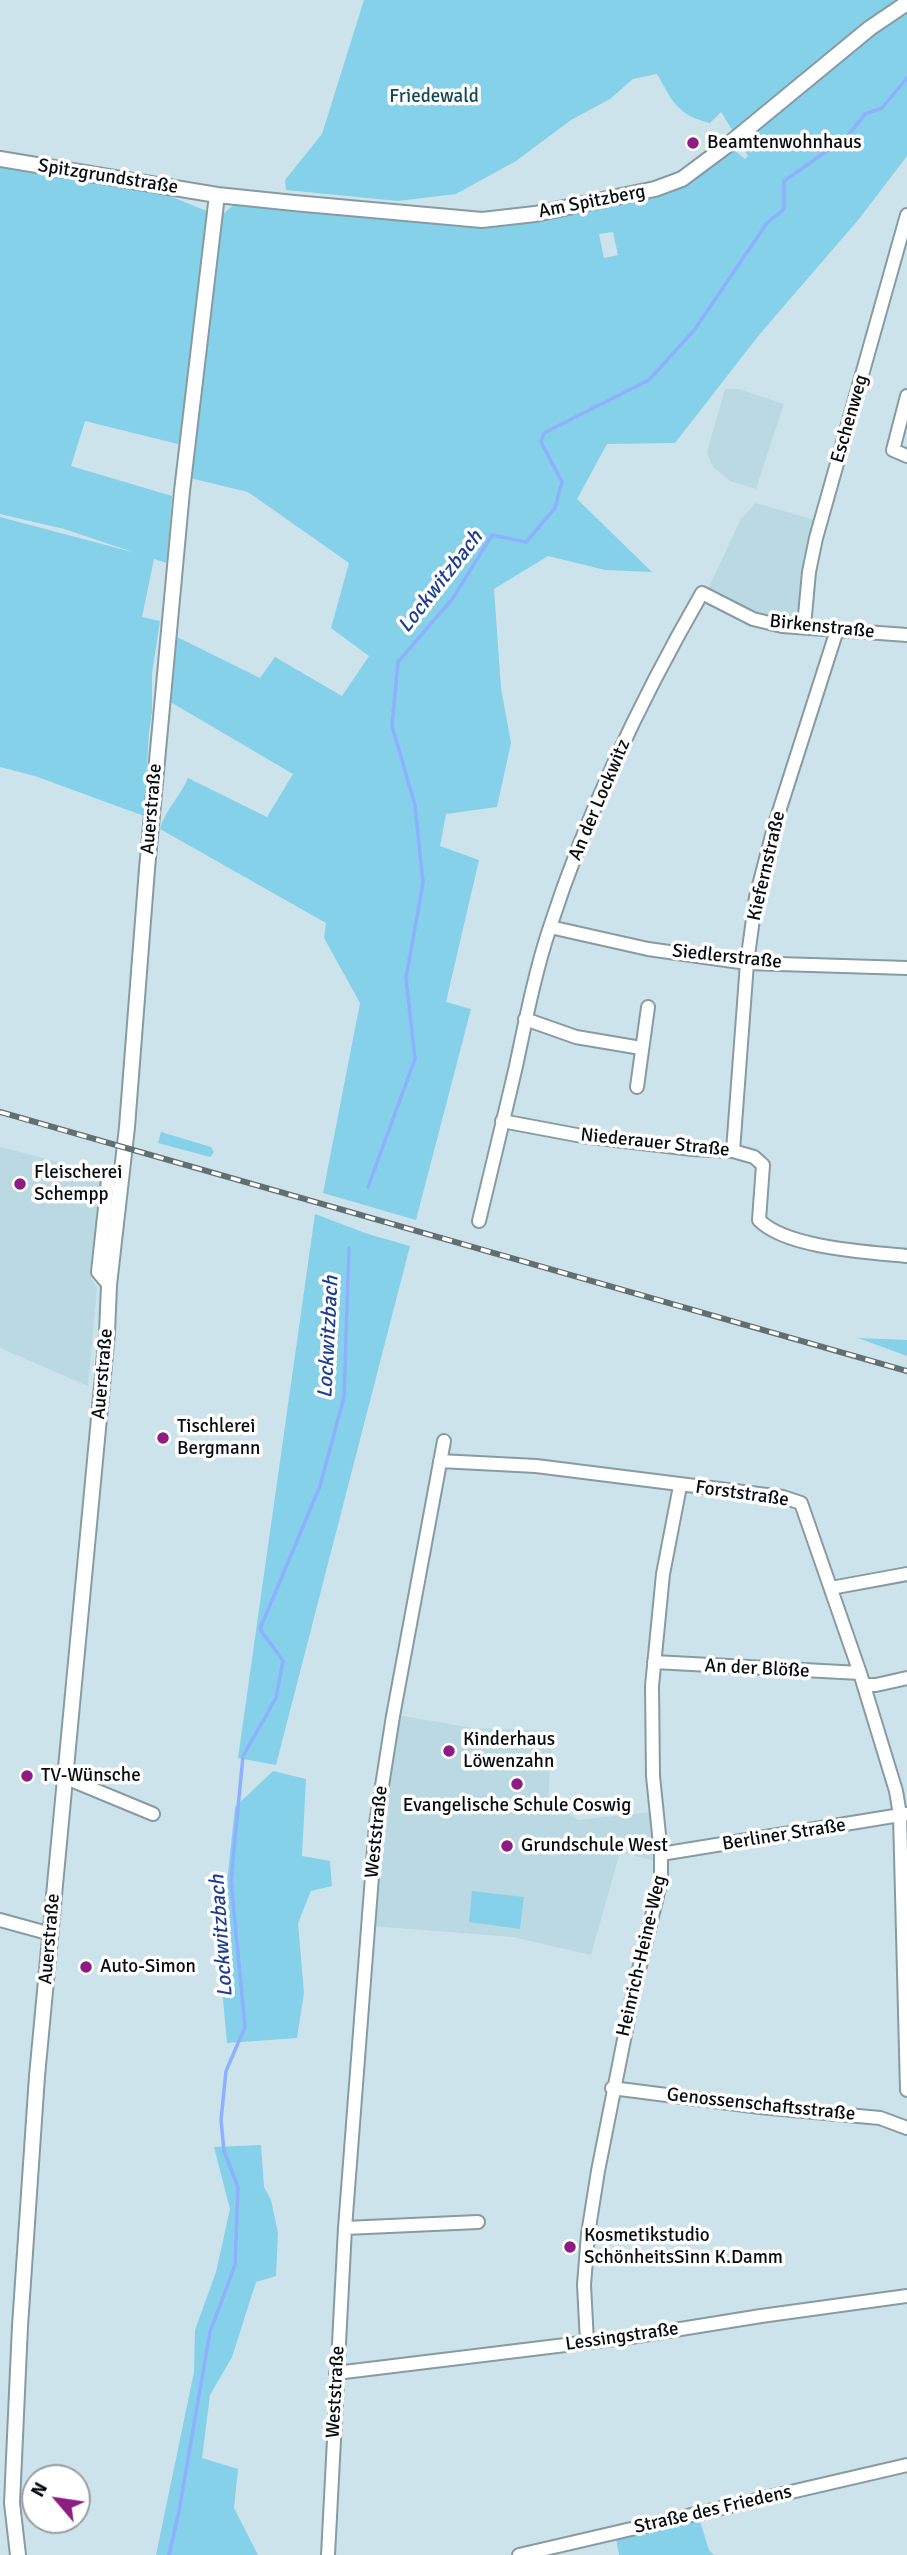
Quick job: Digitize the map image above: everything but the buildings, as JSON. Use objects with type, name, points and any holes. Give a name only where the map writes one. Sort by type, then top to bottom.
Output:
[{"type":"street","name":"Am Spitzberg","points":[[217,195],[482,220],[535,214],[655,189],[682,179],[870,29],[907,3]]},
{"type":"street","name":"Spitzgrundstraße","points":[[0,159],[217,195]]},
{"type":"street","name":"Auerstraße","points":[[18,2555],[6,2502],[37,2076],[107,1334],[109,1285],[127,1127],[181,491],[217,195]]},
{"type":"street","name":"Eschenweg","points":[[804,626],[809,572],[816,538],[903,252],[907,215]]},
{"type":"street","points":[[907,396],[894,450],[907,456]]},
{"type":"street","name":"Birkenstraße","points":[[702,593],[753,619],[782,626],[907,635]]},
{"type":"street","name":"An der Lockwitz","points":[[479,1222],[525,1019],[550,927],[620,750],[647,693],[702,593]]},
{"type":"street","name":"Kiefernstraße","points":[[733,1151],[747,962],[756,897],[775,824],[836,629]]},
{"type":"street","name":"Siedlerstraße","points":[[550,927],[648,948],[747,962],[907,968]]},
{"type":"street","points":[[637,1087],[648,1007]]},
{"type":"street","points":[[525,1019],[576,1037],[641,1048]]},
{"type":"street","name":"Niederauer Straße","points":[[502,1121],[582,1136],[733,1151],[754,1157],[763,1165],[759,1220],[769,1230],[827,1247],[907,1256]]},
{"type":"street","points":[[108,1181],[98,1272],[109,1285]]},
{"type":"street","name":"Weststraße","points":[[328,2555],[345,2228],[376,1824],[393,1716],[444,1441]]},
{"type":"street","name":"Forststraße","points":[[440,1461],[536,1466],[783,1497],[801,1503],[862,1679],[904,1814],[907,2090]]},
{"type":"street","name":"Heinrich-Heine-Weg","points":[[587,2343],[583,2298],[586,2253],[612,2088],[661,1880],[651,1719],[663,1574],[681,1486]]},
{"type":"street","points":[[831,1588],[907,1574]]},
{"type":"street","name":"An der Blöße","points":[[654,1662],[862,1679],[876,1685],[907,1678]]},
{"type":"street","points":[[66,1778],[153,1814]]},
{"type":"street","name":"Berliner Straße","points":[[661,1854],[904,1814]]},
{"type":"street","points":[[0,1920],[51,1934]]},
{"type":"street","name":"Genossenschaftsstraße","points":[[612,2088],[760,2107],[880,2118],[907,2128]]},
{"type":"street","points":[[345,2228],[478,2222]]},
{"type":"street","name":"Lessingstraße","points":[[336,2373],[587,2343],[907,2296]]},
{"type":"street","name":"Straße des Friedens","points":[[519,2555],[907,2465]]},
{"type":"shaded area","points":[[725,389],[739,389],[784,404],[756,489],[730,481],[713,467],[707,452]]},
{"type":"shaded area","points":[[756,503],[814,520],[803,561],[798,610],[791,618],[780,621],[729,603],[708,589],[741,519]]},
{"type":"shaded area","points":[[0,1147],[105,1174],[91,1278],[97,1288],[88,1386],[0,1348]]},
{"type":"shaded area","points":[[398,1715],[473,1728],[553,1731],[548,1800],[578,1820],[651,1812],[655,1861],[620,1852],[591,1955],[513,1937],[372,1926]]},
{"type":"green space","name":"Friedewald","points":[[364,0],[907,0],[907,156],[859,219],[759,335],[675,443],[607,444],[577,499],[652,572],[605,570],[548,556],[494,589],[501,688],[511,743],[497,807],[446,814],[440,846],[479,860],[446,1002],[471,1009],[416,1220],[323,1193],[360,1003],[324,938],[326,923],[160,829],[188,778],[267,817],[293,774],[167,700],[177,637],[260,678],[275,657],[342,696],[369,656],[331,628],[349,563],[248,492],[190,478],[194,448],[85,421],[71,466],[172,496],[167,563],[154,559],[142,617],[160,621],[152,673],[152,712],[144,816],[35,776],[0,767],[0,517],[136,553],[64,529],[0,514],[0,163],[165,194],[209,212],[224,213],[236,203],[460,227],[501,227],[665,191],[733,149],[745,159],[748,156],[721,112],[710,123],[690,116],[672,100],[657,74],[633,79],[610,99],[571,120],[516,161],[456,194],[398,201],[286,190],[285,180],[322,134]],"holes":[[[613,232],[618,255],[604,258],[599,234]]]},
{"type":"green space","points":[[161,1132],[211,1147],[214,1152],[210,1157],[158,1143]]},
{"type":"green space","points":[[315,1214],[410,1246],[276,1765],[238,1758]]},
{"type":"green space","points":[[858,1338],[907,1340],[907,1356]]},
{"type":"green space","points":[[273,1771],[306,1779],[302,1856],[330,1861],[332,1886],[311,1891],[298,1923],[304,1993],[297,2038],[227,2043],[219,1957],[235,1807]]},
{"type":"green space","points":[[472,1891],[524,1897],[520,1929],[469,1922]]},
{"type":"green space","points":[[261,2145],[264,2187],[271,2200],[278,2233],[276,2276],[256,2282],[232,2357],[210,2395],[202,2458],[238,2469],[234,2508],[258,2555],[156,2555],[194,2372],[195,2330],[216,2272],[230,2209],[214,2147]]},
{"type":"green space","points":[[698,2515],[709,2550],[714,2555],[619,2555],[615,2532]]},
{"type":"waterway","name":"Lockwitzbach","points":[[368,1187],[415,1059],[406,978],[423,883],[415,805],[392,726],[398,662],[453,598],[492,535],[526,542],[555,508],[562,482],[541,442],[544,433],[649,380],[695,329],[767,223],[784,209],[784,181],[847,137],[865,114],[882,108],[907,78]]},
{"type":"waterway","name":"Lockwitzbach","points":[[169,2555],[210,2332],[235,2265],[238,2187],[224,2151],[221,2120],[226,2071],[245,2027],[231,1881],[243,1756],[276,1698],[283,1661],[260,1629],[320,1486],[344,1397],[349,1248]]},
{"type":"railway","points":[[0,1112],[907,1371]]},
{"type":"place","name":"Beamtenwohnhaus","points":[[693,143]]},
{"type":"place","name":"Fleischerei Schempp","points":[[20,1184]]},
{"type":"place","name":"Tischlerei Bergmann","points":[[163,1438]]},
{"type":"place","name":"Kinderhaus Löwenzahn","points":[[449,1751]]},
{"type":"place","name":"TV-Wünsche","points":[[27,1776]]},
{"type":"place","name":"Evangelische Schule Coswig","points":[[517,1784]]},
{"type":"place","name":"Grundschule West","points":[[507,1846]]},
{"type":"place","name":"Auto-Simon","points":[[86,1967]]},
{"type":"place","name":"Kosmetikstudio SchönheitsSinn K.Damm","points":[[570,2247]]}]
